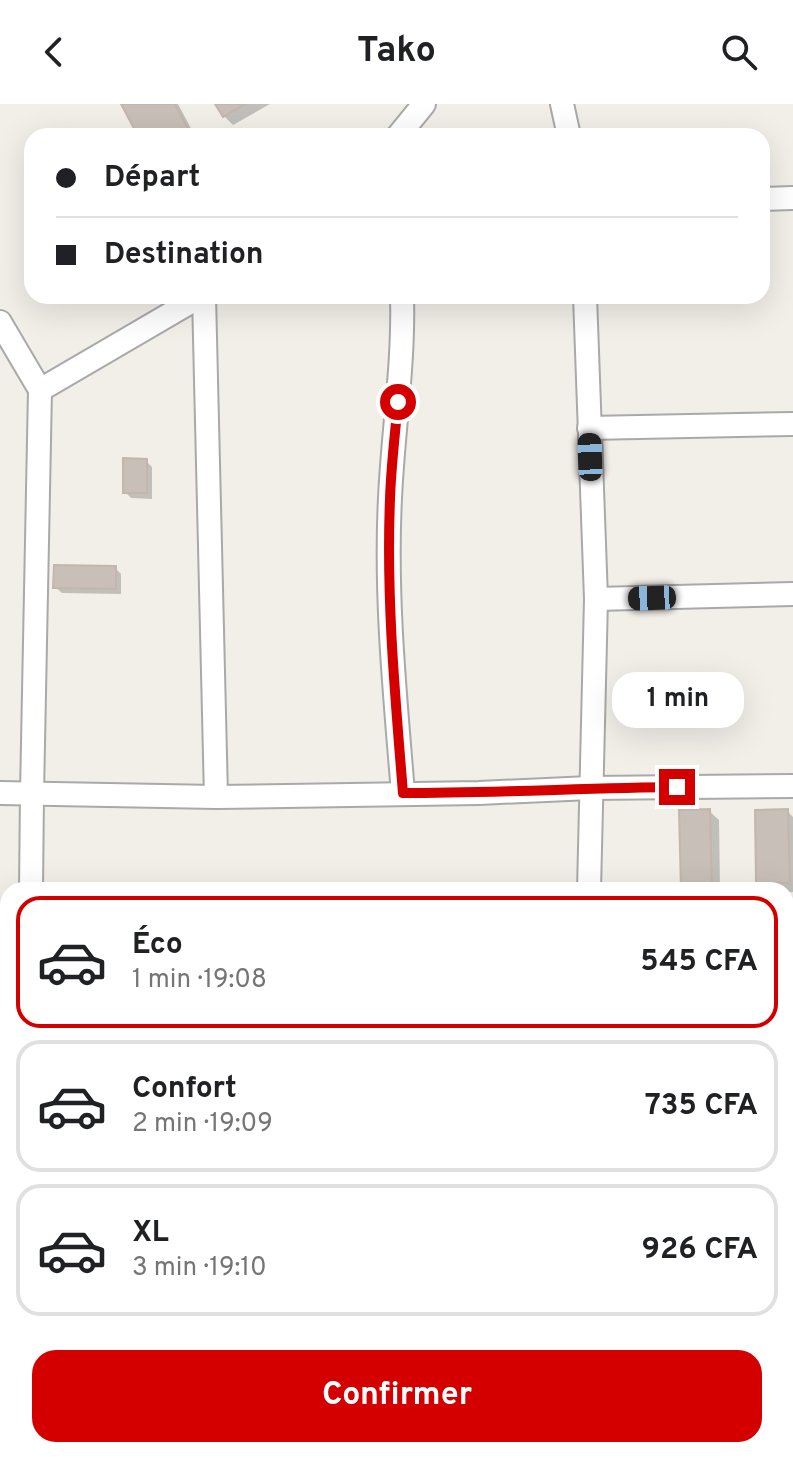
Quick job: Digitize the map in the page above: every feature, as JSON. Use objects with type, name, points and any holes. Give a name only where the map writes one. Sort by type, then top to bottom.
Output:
[{"type":"street","points":[[404,128],[424,104]]},
{"type":"street","points":[[562,104],[567,128]]},
{"type":"street","points":[[770,199],[793,198]]},
{"type":"street","points":[[40,390],[189,304]]},
{"type":"street","points":[[203,304],[216,797]]},
{"type":"street","points":[[402,304],[390,513],[390,584],[403,793]]},
{"type":"street","points":[[585,304],[596,599],[589,882]]},
{"type":"street","points":[[0,322],[40,390],[31,882]]},
{"type":"street","points":[[589,428],[793,424]]},
{"type":"street","points":[[596,599],[793,594]]},
{"type":"street","points":[[0,793],[216,797],[793,786]]},
{"type":"building","points":[[121,104],[175,104],[188,128],[134,128]]},
{"type":"building","points":[[215,104],[245,104],[223,117]]},
{"type":"building","points":[[123,458],[147,459],[147,493],[123,493]]},
{"type":"building","points":[[54,565],[116,566],[116,589],[53,588]]},
{"type":"building","points":[[710,809],[712,882],[681,882],[679,810]]},
{"type":"building","points":[[788,809],[790,882],[756,882],[755,810]]},
{"type":"route","points":[[398,402],[390,498],[390,584],[403,793],[677,787]]}]
